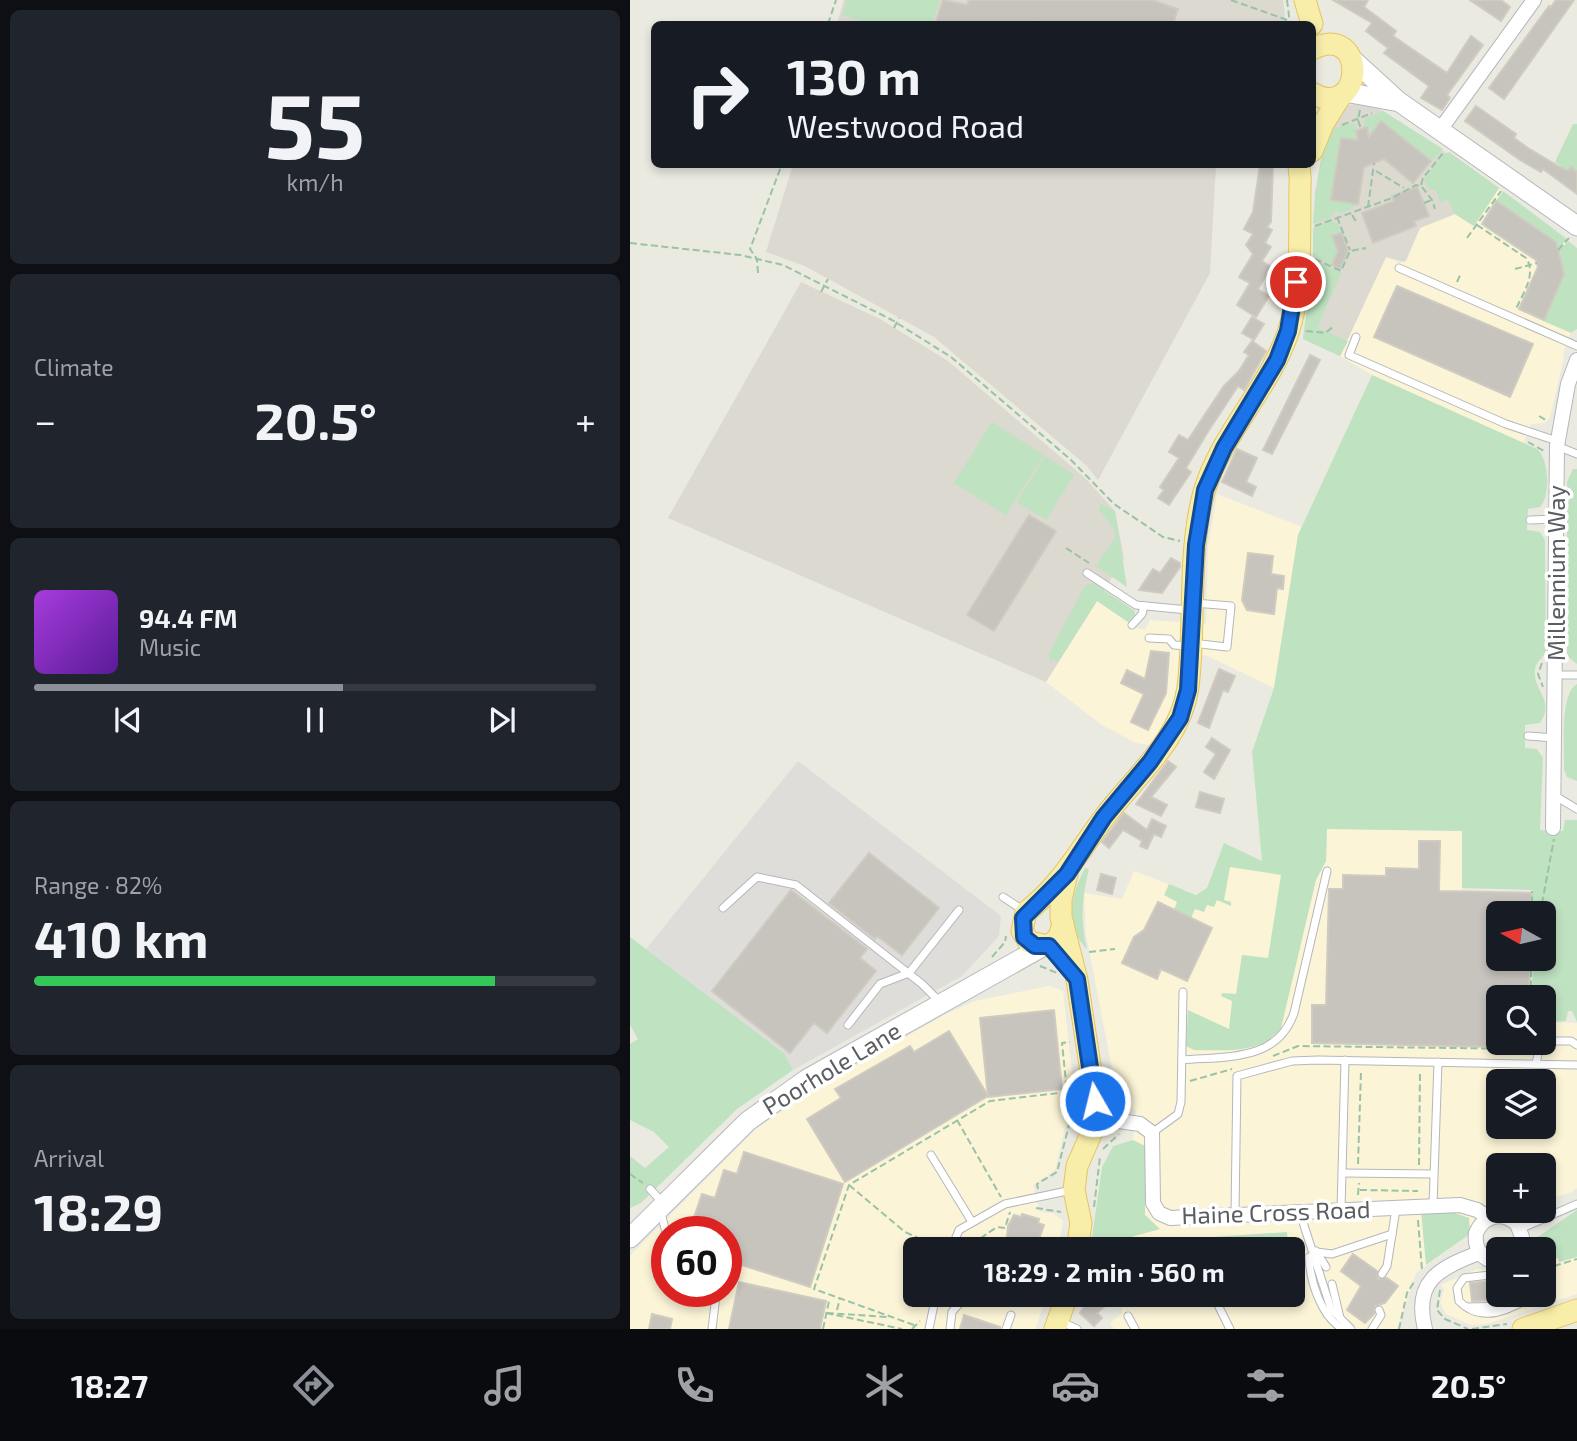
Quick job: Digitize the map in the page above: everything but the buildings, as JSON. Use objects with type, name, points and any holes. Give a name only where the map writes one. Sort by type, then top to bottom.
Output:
[{"type":"main road","points":[[1305,0],[1311,21]]},
{"type":"main road","points":[[1316,141],[1323,124],[1354,77],[1352,59],[1341,48],[1319,47]]},
{"type":"main road","points":[[1316,95],[1333,98],[1343,94]]},
{"type":"main road","points":[[1068,977],[1029,942],[1029,916],[1067,874],[1104,817],[1150,762],[1180,718],[1188,690],[1200,508],[1210,474],[1277,360],[1288,331],[1294,306],[1303,170]]},
{"type":"main road","points":[[1067,874],[1060,899],[1068,977],[1098,1118],[1077,1166],[1074,1190],[1080,1223],[1078,1237]]},
{"type":"main road","points":[[1029,916],[1052,907],[1062,920],[1059,937],[1042,952]]},
{"type":"main road","points":[[1063,1326],[1066,1307]]},
{"type":"main road","points":[[1523,1329],[1577,1310]]},
{"type":"street","points":[[1444,139],[1534,0]]},
{"type":"street","points":[[1352,59],[1389,105]]},
{"type":"street","points":[[1343,94],[1389,105],[1444,139],[1573,231]]},
{"type":"street","name":"Millennium Way","points":[[1554,829],[1557,443],[1572,394],[1577,360]]},
{"type":"street","name":"Poorhole Lane","points":[[987,975],[1010,950],[1029,916]]},
{"type":"street","name":"Poorhole Lane","points":[[630,1238],[657,1196],[748,1121],[807,1079],[942,1004],[987,975],[1042,952]]},
{"type":"street","points":[[1098,1118],[1140,1124],[1152,1133]]},
{"type":"street","name":"Haine Cross Road","points":[[1152,1133],[1153,1203],[1159,1213],[1170,1218],[1433,1206],[1468,1206],[1486,1216]]},
{"type":"street","points":[[1479,1253],[1476,1233],[1486,1221]]},
{"type":"street","name":"Haine Cross Road","points":[[1513,1223],[1520,1230]]},
{"type":"street","points":[[1520,1230],[1520,1237]]},
{"type":"street","points":[[1479,1253],[1486,1257]]},
{"type":"street","points":[[1425,1329],[1420,1303],[1425,1287],[1448,1268],[1479,1253]]},
{"type":"lane","points":[[1399,268],[1577,345]]},
{"type":"lane","points":[[1356,337],[1349,355],[1506,424],[1557,443],[1577,454]]},
{"type":"lane","points":[[1530,520],[1556,519]]},
{"type":"lane","points":[[1087,573],[1136,605],[1231,606],[1227,647],[1149,638]]},
{"type":"lane","points":[[1132,625],[1142,614],[1144,606]]},
{"type":"lane","points":[[1556,675],[1577,676]]},
{"type":"lane","points":[[1528,736],[1555,738]]},
{"type":"lane","points":[[1553,788],[1557,797],[1577,809]]},
{"type":"lane","points":[[1182,1060],[1264,1050],[1278,1041],[1289,1027],[1327,871]]},
{"type":"lane","points":[[723,908],[757,877],[796,885],[909,972],[942,1004]]},
{"type":"lane","points":[[1003,897],[1029,916]]},
{"type":"lane","points":[[848,1025],[880,984],[909,972],[959,910]]},
{"type":"lane","points":[[1152,1133],[1178,1114],[1183,992]]},
{"type":"lane","points":[[1556,1042],[1571,1041],[1577,1045]]},
{"type":"lane","points":[[1536,1064],[1538,1055]]},
{"type":"lane","points":[[1341,1211],[1345,1060]]},
{"type":"lane","points":[[1235,1213],[1237,1076],[1292,1061],[1577,1065]]},
{"type":"lane","points":[[1433,1206],[1438,1062]]},
{"type":"lane","points":[[931,1155],[972,1222]]},
{"type":"lane","points":[[1343,1173],[1433,1174]]},
{"type":"lane","points":[[956,1237],[959,1230],[972,1222],[1019,1199],[1074,1190]]},
{"type":"lane","points":[[657,1196],[662,1216]]},
{"type":"lane","points":[[1520,1230],[1577,1204]]},
{"type":"lane","points":[[1382,1274],[1387,1266],[1396,1208]]},
{"type":"lane","points":[[1300,1213],[1331,1309],[1351,1329]]},
{"type":"lane","points":[[1317,1251],[1332,1254],[1391,1234]]},
{"type":"lane","points":[[1308,1244],[1317,1251],[1326,1267]]},
{"type":"lane","points":[[1308,1244],[1309,1268],[1327,1315],[1343,1329]]},
{"type":"lane","points":[[1486,1275],[1468,1276],[1461,1281],[1456,1293],[1465,1306],[1483,1315],[1510,1307]]},
{"type":"lane","points":[[1332,1284],[1340,1319]]},
{"type":"lane","points":[[712,1329],[715,1307]]},
{"type":"lane","points":[[929,1329],[934,1307]]},
{"type":"lane","points":[[950,1329],[949,1322],[955,1307]]},
{"type":"lane","points":[[1219,1307],[1230,1329]]},
{"type":"lane","points":[[1371,1329],[1381,1315],[1379,1310]]},
{"type":"lane","points":[[1006,1329],[1011,1315]]},
{"type":"lane","points":[[1128,1316],[1135,1329]]},
{"type":"path","points":[[829,21],[836,0]]},
{"type":"path","points":[[1231,0],[1293,17]]},
{"type":"path","points":[[1287,0],[1293,17]]},
{"type":"path","points":[[1339,125],[1358,120],[1389,105]]},
{"type":"path","points":[[1358,120],[1361,129]]},
{"type":"path","points":[[1421,187],[1444,139]]},
{"type":"path","points":[[1368,207],[1374,163]]},
{"type":"path","points":[[758,273],[757,260],[750,249],[780,168]]},
{"type":"path","points":[[1375,170],[1405,190]]},
{"type":"path","points":[[1311,227],[1352,214],[1358,208],[1368,207],[1405,190],[1421,187]]},
{"type":"path","points":[[1421,187],[1435,208]]},
{"type":"path","points":[[1467,238],[1503,187]]},
{"type":"path","points":[[1424,203],[1432,200]]},
{"type":"path","points":[[1352,214],[1357,223]]},
{"type":"path","points":[[1311,257],[1341,271],[1350,251],[1337,217]]},
{"type":"path","points":[[1477,225],[1527,258],[1531,265],[1531,275],[1515,311]]},
{"type":"path","points":[[1558,250],[1573,231]]},
{"type":"path","points":[[630,243],[783,265],[897,323],[951,357],[1047,440],[1114,504],[1163,537],[1196,545]]},
{"type":"path","points":[[1350,251],[1366,248]]},
{"type":"path","points":[[1515,269],[1537,263]]},
{"type":"path","points":[[821,292],[828,279]]},
{"type":"path","points":[[894,328],[899,318]]},
{"type":"path","points":[[1301,331],[1318,330],[1325,333],[1333,327]]},
{"type":"path","points":[[1014,412],[1018,408]]},
{"type":"path","points":[[1539,416],[1548,422]]},
{"type":"path","points":[[1047,440],[1050,436]]},
{"type":"path","points":[[1066,548],[1091,564]]},
{"type":"path","points":[[1542,901],[1554,829]]},
{"type":"path","points":[[1532,891],[1532,901]]},
{"type":"path","points":[[1086,953],[1115,949]]},
{"type":"path","points":[[1042,952],[1068,977]]},
{"type":"path","points":[[888,1317],[880,1310],[814,1289],[849,1185],[990,1101],[1067,1092],[1062,1043],[1073,1042]]},
{"type":"path","points":[[1298,1046],[1486,1045]]},
{"type":"path","points":[[1399,1329],[1407,1293],[1422,1270],[1417,1207],[1421,1047]]},
{"type":"path","points":[[1356,1210],[1359,1191],[1361,1060]]},
{"type":"path","points":[[1037,1184],[1057,1172],[1077,1085]]},
{"type":"path","points":[[957,1121],[1002,1198]]},
{"type":"path","points":[[1093,1212],[1096,1168],[1101,1153],[1108,1141],[1127,1132]]},
{"type":"path","points":[[630,1174],[657,1196]]},
{"type":"path","points":[[849,1185],[905,1232]]},
{"type":"path","points":[[1359,1191],[1418,1191]]},
{"type":"path","points":[[1034,1208],[1060,1212],[1065,1217]]},
{"type":"path","points":[[982,1237],[997,1227],[1005,1228],[1010,1211],[1016,1210]]},
{"type":"path","points":[[1556,1264],[1577,1259]]},
{"type":"path","points":[[1441,1291],[1437,1299],[1437,1310],[1445,1319],[1468,1329]]},
{"type":"path","points":[[837,1311],[840,1297]]},
{"type":"path","points":[[823,1329],[829,1301]]},
{"type":"path","points":[[826,1313],[837,1311],[888,1317],[914,1325],[919,1323]]},
{"type":"path","points":[[826,1313],[902,1329]]},
{"type":"path","points":[[912,1329],[914,1325]]},
{"type":"shaded area","points":[[844,0],[1283,0],[1286,21],[838,21]]},
{"type":"shaded area","points":[[1364,103],[1383,111],[1499,188],[1474,226],[1455,214],[1420,228],[1405,262],[1386,257],[1340,356],[1303,339],[1313,269],[1315,191],[1332,126],[1348,105]]},
{"type":"shaded area","points":[[792,168],[1216,168],[1210,273],[1098,480],[1087,466],[934,337],[805,266],[766,252]]},
{"type":"shaded area","points":[[1499,188],[1577,248],[1577,329],[1571,333],[1563,353],[1550,418],[1545,423],[1531,424],[1523,443],[1372,375],[1340,356],[1386,257],[1400,263],[1407,260],[1420,228],[1455,214],[1474,226]]},
{"type":"shaded area","points":[[801,282],[880,319],[948,361],[1085,478],[1115,511],[1124,558],[1046,682],[668,518]]},
{"type":"shaded area","points":[[1217,494],[1302,527],[1298,536],[1274,688],[1205,655],[1180,662],[1177,694],[1170,714],[1150,745],[1136,743],[1102,725],[1046,682],[1097,601],[1136,628],[1145,630],[1150,620],[1206,624],[1208,548]]},
{"type":"shaded area","points":[[798,761],[1001,916],[999,936],[962,976],[793,1070],[784,1053],[646,949]]},
{"type":"shaded area","points":[[1327,829],[1463,831],[1462,891],[1532,893],[1532,901],[1486,901],[1486,971],[1530,971],[1529,985],[1486,985],[1486,1055],[1556,1055],[1556,1022],[1577,1023],[1577,1188],[1556,1197],[1556,1153],[1486,1153],[1486,1219],[1470,1234],[1416,1273],[1397,1329],[1114,1329],[1110,1323],[1122,1313],[1122,1307],[1305,1307],[1305,1237],[1092,1237],[1102,1167],[1113,1146],[1133,1140],[1136,1111],[1118,1100],[1086,934],[1084,893],[1122,899],[1134,871],[1197,895],[1208,888],[1224,843],[1262,862],[1318,873],[1326,861]]},
{"type":"shaded area","points":[[1049,986],[1063,991],[1074,1090],[1055,1170],[1033,1185],[1040,1212],[1053,1213],[1063,1221],[1060,1237],[903,1237],[903,1307],[1043,1307],[1035,1329],[630,1329],[630,1256],[651,1235],[651,1307],[742,1307],[742,1216],[670,1216],[755,1130],[811,1091],[946,1014],[975,1001]]},
{"type":"shaded area","points":[[1556,1256],[1560,1262],[1577,1257],[1577,1294],[1556,1301]]},
{"type":"shaded area","points":[[1477,1269],[1486,1269],[1486,1307],[1538,1307],[1487,1324],[1471,1325],[1446,1314],[1440,1303],[1444,1289],[1441,1285]]},
{"type":"green space","points":[[847,0],[940,0],[933,21],[861,21],[842,15]]},
{"type":"green space","points":[[1383,111],[1443,149],[1431,161],[1382,122],[1372,133],[1364,128],[1364,119]]},
{"type":"green space","points":[[1352,123],[1359,130],[1356,131],[1356,140],[1341,138],[1331,199],[1358,204],[1343,213],[1335,211],[1330,218],[1313,224],[1320,164],[1330,130]]},
{"type":"green space","points":[[1573,124],[1577,124],[1577,172],[1571,167],[1568,171],[1555,162]]},
{"type":"green space","points":[[1449,152],[1499,188],[1474,226],[1455,214],[1448,199],[1440,202],[1436,190],[1429,189],[1424,179],[1444,154]]},
{"type":"green space","points":[[1503,191],[1567,239],[1560,248],[1554,246],[1556,241],[1496,201]]},
{"type":"green space","points":[[1331,221],[1338,225],[1341,232],[1332,236],[1337,251],[1331,265],[1313,256],[1313,228]]},
{"type":"green space","points":[[1568,241],[1577,248],[1577,329],[1571,333],[1532,316],[1544,319],[1565,272],[1560,270],[1558,251]]},
{"type":"green space","points":[[1313,259],[1341,273],[1317,328],[1348,341],[1340,356],[1303,339]]},
{"type":"green space","points":[[1372,375],[1537,449],[1541,454],[1546,469],[1546,495],[1540,507],[1528,509],[1527,530],[1540,532],[1545,540],[1546,650],[1536,666],[1535,676],[1546,708],[1540,723],[1525,725],[1525,748],[1537,749],[1543,758],[1540,830],[1563,831],[1565,820],[1577,820],[1577,1022],[1572,1011],[1568,1011],[1566,1021],[1556,1021],[1556,985],[1532,985],[1533,971],[1556,971],[1556,901],[1533,901],[1533,890],[1462,888],[1462,831],[1327,829],[1326,861],[1316,880],[1281,1028],[1263,1043],[1252,1047],[1194,1050],[1186,1046],[1188,1010],[1229,1029],[1232,1001],[1221,996],[1222,993],[1236,994],[1242,955],[1268,958],[1281,875],[1230,867],[1224,900],[1231,902],[1231,906],[1217,900],[1214,907],[1207,905],[1204,912],[1195,909],[1191,918],[1174,910],[1177,902],[1164,895],[1169,884],[1196,895],[1207,888],[1224,843],[1262,861],[1252,752],[1274,688],[1298,535]]},
{"type":"green space","points":[[992,422],[1044,455],[1006,515],[954,483]]},
{"type":"green space","points":[[1045,456],[1074,475],[1046,520],[1017,502]]},
{"type":"green space","points":[[1573,469],[1577,469],[1577,664],[1567,656],[1567,482]]},
{"type":"green space","points":[[1101,504],[1115,511],[1127,587],[1096,566],[1116,536],[1113,527],[1099,510]]},
{"type":"green space","points":[[1093,583],[1135,611],[1135,615],[1128,622],[1097,601],[1058,662],[1052,659],[1050,663],[1049,653],[1085,586]]},
{"type":"green space","points":[[1577,684],[1577,781],[1567,777],[1564,769],[1564,736],[1565,710],[1571,690]]},
{"type":"green space","points":[[1085,868],[1089,869],[1083,909],[1087,949],[1079,940],[1072,920],[1073,899]]},
{"type":"green space","points":[[630,937],[784,1053],[793,1070],[737,1109],[641,1203],[630,1208],[630,1156],[645,1168],[669,1147],[654,1132],[630,1120],[630,1044],[638,1039],[630,1025]]},
{"type":"green space","points":[[1133,1140],[1145,1146],[1145,1215],[1160,1229],[1131,1237],[1092,1237],[1102,1167],[1113,1146]]},
{"type":"green space","points":[[1447,1210],[1469,1218],[1470,1234],[1426,1265],[1421,1211]]},
{"type":"green space","points":[[1577,1210],[1577,1257],[1559,1262],[1556,1259],[1556,1237],[1537,1237]]},
{"type":"green space","points":[[1287,1232],[1287,1237],[1213,1237]]},
{"type":"route","points":[[1095,1101],[1077,979],[1049,946],[1035,946],[1029,942],[1024,937],[1021,924],[1026,912],[1038,905],[1067,874],[1104,817],[1150,762],[1180,718],[1188,690],[1200,508],[1210,474],[1277,360],[1288,331],[1296,282]]}]
